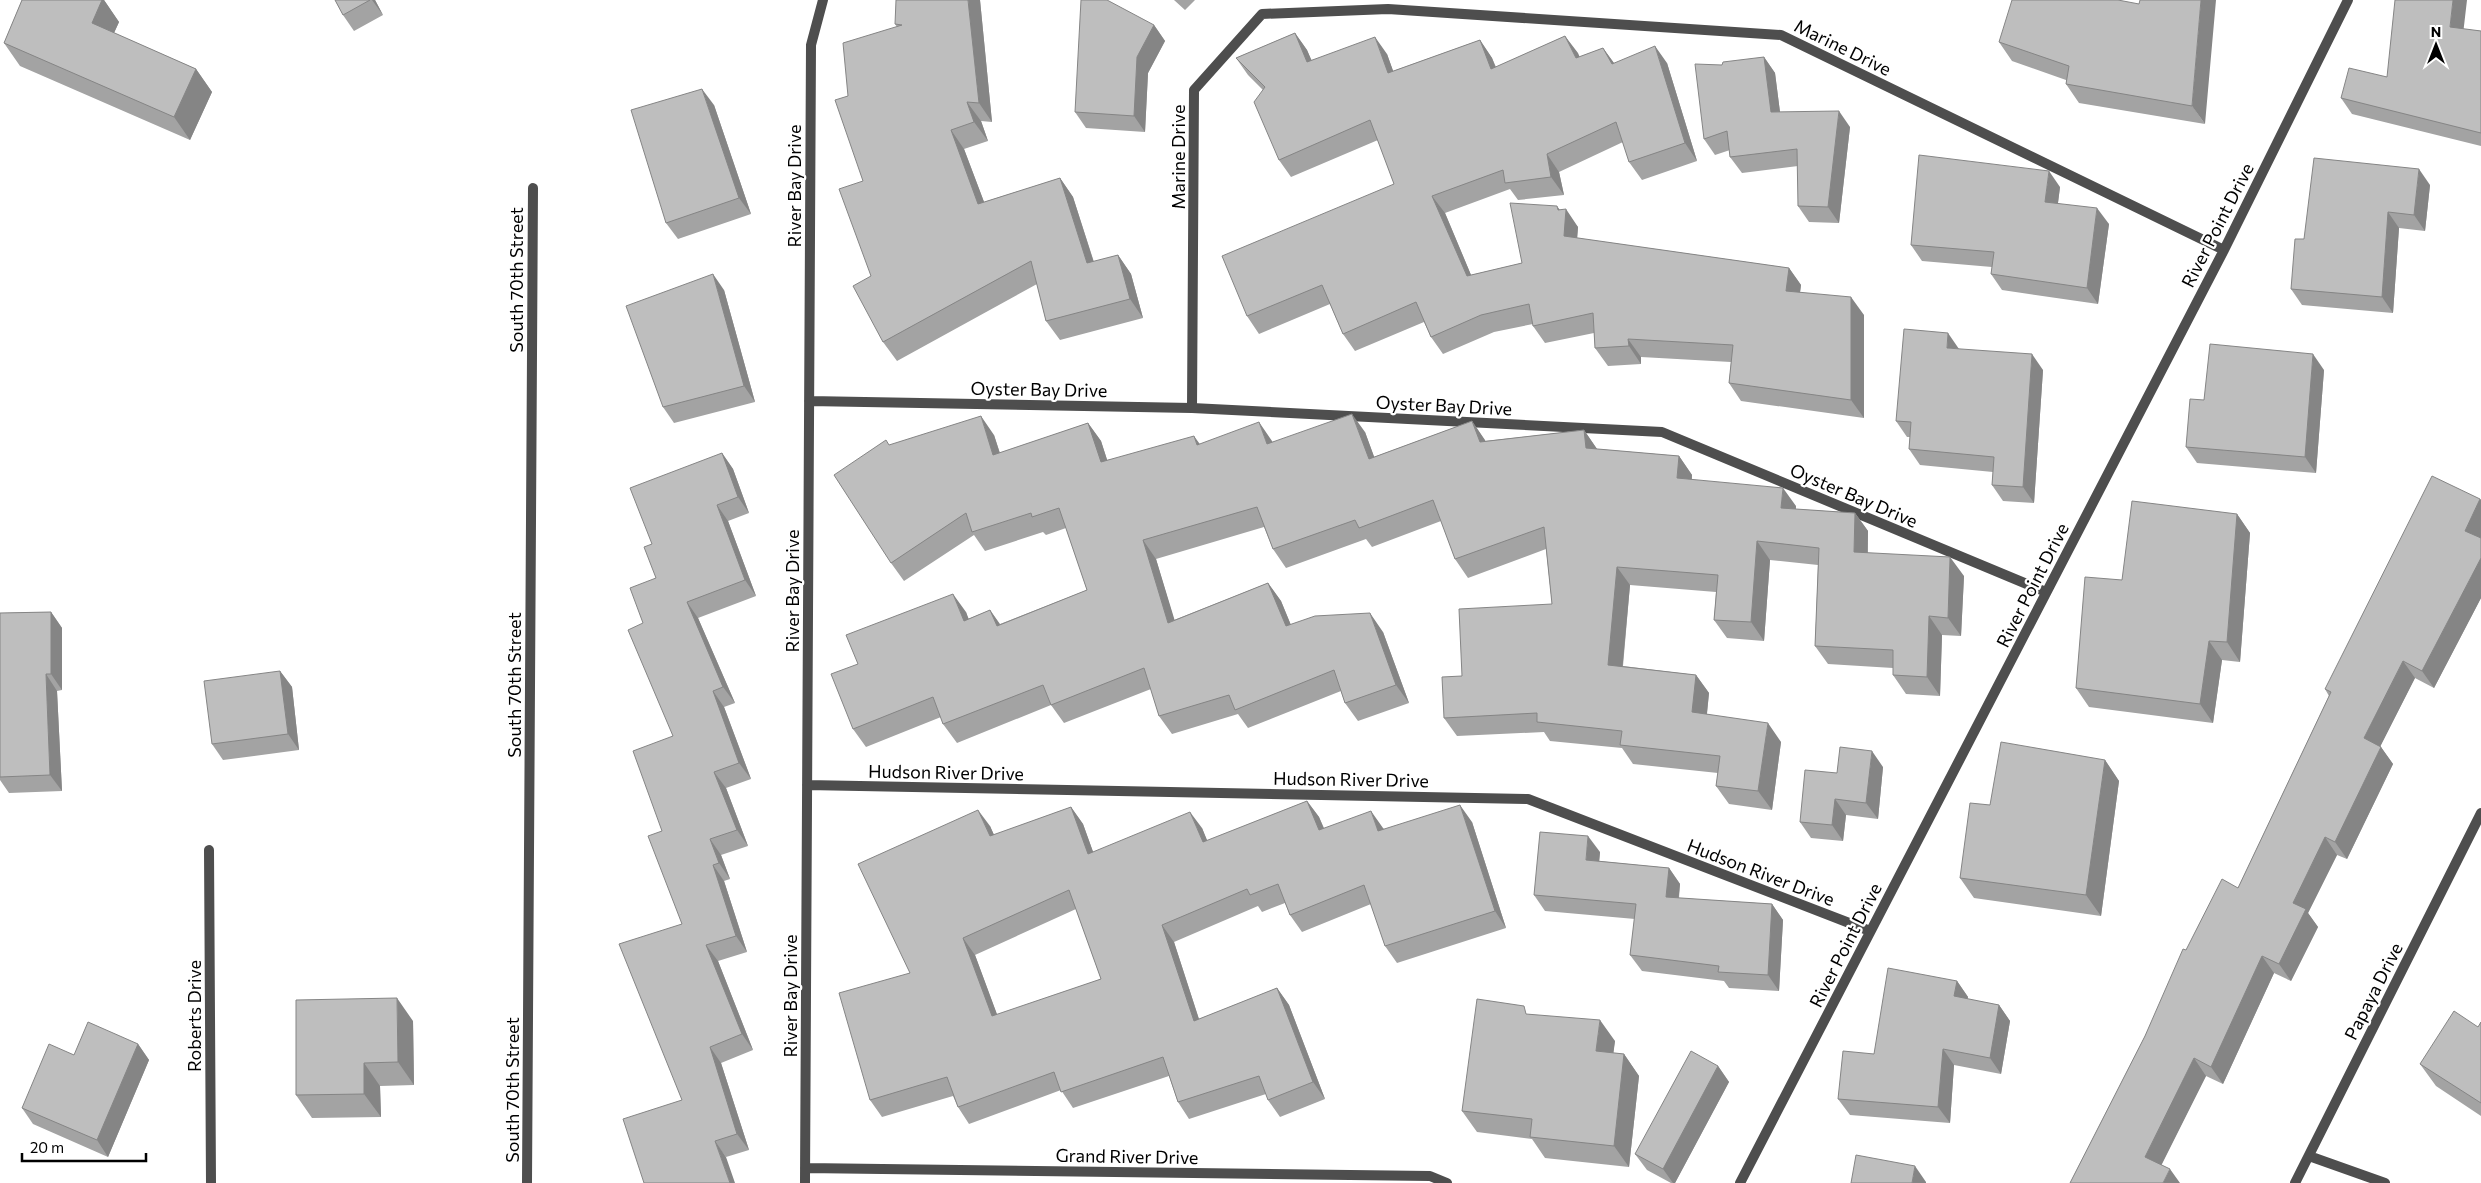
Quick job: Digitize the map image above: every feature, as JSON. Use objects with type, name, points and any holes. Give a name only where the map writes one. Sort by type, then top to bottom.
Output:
[{"type":"street","name":"River Bay Drive","points":[[805,1183],[812,44],[822,0]]},
{"type":"street","name":"River Point Drive","points":[[1740,1183],[2224,250],[2348,0]]},
{"type":"street","name":"Marine Drive","points":[[1192,408],[1194,90],[1262,14],[1388,9],[1781,35],[2224,250]]},
{"type":"street","name":"South 70th Street","points":[[528,1183],[533,188]]},
{"type":"street","name":"Oyster Bay Drive","points":[[809,401],[1192,408],[1662,432],[2046,592]]},
{"type":"street","name":"Hudson River Drive","points":[[807,785],[1528,799],[1870,931]]},
{"type":"street","name":"Papaya Drive","points":[[2295,1183],[2481,813]]},
{"type":"street","name":"Roberts Drive","points":[[209,850],[211,1183]]},
{"type":"street","points":[[2308,1156],[2385,1183]]},
{"type":"street","name":"Grand River Drive","points":[[805,1168],[1430,1176],[1447,1183]]},
{"type":"building","points":[[22,0],[102,0],[92,23],[196,69],[174,117],[4,43]]},
{"type":"building","points":[[335,0],[370,0],[343,15]]},
{"type":"building","points":[[896,0],[968,0],[979,103],[967,102],[974,122],[951,130],[978,204],[1060,178],[1087,263],[1118,255],[1130,299],[1046,321],[1031,261],[883,342],[853,286],[871,276],[839,189],[863,181],[835,100],[848,96],[843,43],[902,25],[895,24]]},
{"type":"building","points":[[1081,0],[1107,0],[1154,25],[1137,57],[1134,116],[1075,112]]},
{"type":"building","points":[[2012,0],[2118,0],[2139,4],[2140,0],[2201,0],[2192,106],[2066,84],[2069,66],[1999,42]]},
{"type":"building","points":[[2395,0],[2453,0],[2450,27],[2481,31],[2481,133],[2341,98],[2349,68],[2387,77]]},
{"type":"building","points":[[1295,33],[1307,62],[1375,37],[1388,73],[1480,40],[1491,69],[1565,36],[1576,58],[1603,48],[1612,64],[1655,46],[1685,143],[1629,162],[1616,122],[1547,154],[1551,177],[1505,183],[1503,170],[1432,196],[1467,276],[1522,263],[1510,203],[1557,206],[1558,210],[1566,209],[1564,236],[1789,268],[1786,291],[1851,297],[1851,400],[1729,383],[1733,345],[1628,339],[1629,346],[1595,348],[1593,313],[1533,326],[1529,304],[1481,315],[1431,337],[1416,302],[1343,334],[1322,285],[1247,316],[1222,256],[1394,184],[1370,120],[1279,160],[1254,102],[1265,87],[1236,58]]},
{"type":"building","points":[[1764,57],[1771,112],[1839,111],[1828,207],[1798,206],[1797,149],[1730,157],[1727,131],[1704,139],[1695,64],[1722,65],[1723,62]]},
{"type":"building","points":[[702,89],[739,198],[666,223],[631,110]]},
{"type":"building","points":[[1919,155],[2049,171],[2045,202],[2097,208],[2087,288],[1991,274],[1994,252],[1911,245]]},
{"type":"building","points":[[2314,158],[2419,169],[2414,215],[2388,212],[2382,297],[2291,289],[2295,239],[2304,239]]},
{"type":"building","points":[[713,274],[744,386],[663,407],[626,306]]},
{"type":"building","points":[[1904,329],[1948,333],[1947,348],[2032,354],[2023,487],[1992,485],[1994,457],[1909,449],[1911,422],[1896,421]]},
{"type":"building","points":[[2210,344],[2313,354],[2305,457],[2186,447],[2190,399],[2204,400]]},
{"type":"building","points":[[1352,414],[1369,459],[1472,421],[1480,442],[1584,430],[1586,448],[1679,456],[1677,478],[1783,488],[1781,508],[1855,513],[1854,552],[1950,557],[1948,618],[1929,616],[1927,677],[1893,675],[1893,650],[1815,646],[1819,548],[1757,541],[1751,622],[1714,620],[1718,575],[1617,567],[1608,665],[1696,675],[1692,712],[1768,723],[1758,791],[1716,786],[1720,756],[1620,745],[1622,731],[1537,722],[1537,713],[1444,718],[1442,677],[1462,676],[1459,609],[1552,604],[1544,527],[1455,559],[1433,500],[1359,528],[1355,520],[1273,549],[1257,507],[1143,540],[1168,623],[1268,583],[1286,626],[1315,616],[1370,613],[1396,685],[1345,703],[1334,670],[1235,710],[1229,695],[1159,716],[1144,668],[1051,705],[1043,685],[943,724],[933,697],[853,729],[831,674],[858,664],[846,635],[953,594],[964,621],[990,610],[997,626],[1087,590],[1059,508],[1032,517],[1031,513],[972,532],[966,513],[891,563],[834,475],[886,440],[889,445],[981,416],[993,455],[1088,423],[1101,462],[1194,436],[1197,445],[1259,422],[1267,444]]},
{"type":"building","points":[[722,453],[738,497],[717,505],[745,580],[687,602],[723,687],[713,691],[739,763],[714,772],[737,830],[710,839],[719,863],[713,865],[736,936],[706,945],[742,1034],[710,1047],[737,1134],[715,1141],[730,1183],[644,1183],[623,1119],[682,1100],[619,944],[682,924],[648,836],[662,831],[633,751],[673,736],[628,630],[643,623],[630,588],[656,578],[644,547],[652,544],[630,488]]},
{"type":"building","points":[[2432,476],[2480,499],[2465,531],[2481,538],[2481,558],[2422,671],[2403,661],[2364,738],[2381,747],[2335,842],[2325,837],[2293,903],[2306,909],[2279,964],[2262,956],[2211,1067],[2194,1058],[2145,1157],[2170,1169],[2163,1183],[2070,1183],[2145,1036],[2183,949],[2186,950],[2222,879],[2238,888],[2331,692],[2325,689]]},
{"type":"building","points":[[2132,501],[2237,514],[2227,642],[2209,641],[2200,704],[2076,688],[2085,577],[2122,580]]},
{"type":"building","points":[[51,612],[51,674],[46,674],[50,775],[0,777],[0,613]]},
{"type":"building","points":[[280,671],[288,734],[212,744],[204,681]]},
{"type":"building","points":[[2001,742],[2105,760],[2086,895],[1960,878],[1970,803],[1990,805]]},
{"type":"building","points":[[1840,747],[1872,751],[1866,803],[1835,799],[1832,825],[1800,822],[1805,770],[1837,773]]},
{"type":"building","points":[[1307,801],[1319,830],[1371,811],[1378,831],[1460,805],[1495,911],[1385,946],[1364,885],[1290,915],[1278,884],[1250,895],[1247,889],[1162,925],[1194,1021],[1277,988],[1313,1082],[1268,1100],[1259,1076],[1178,1102],[1163,1057],[1061,1092],[1054,1072],[958,1107],[947,1077],[870,1100],[839,993],[910,973],[858,864],[978,810],[990,836],[1071,807],[1088,854],[1190,812],[1203,842]],"holes":[[[1069,890],[1101,979],[992,1016],[963,938]]]},
{"type":"building","points":[[1540,832],[1588,836],[1586,860],[1669,868],[1666,897],[1772,904],[1768,975],[1718,972],[1719,966],[1630,955],[1636,904],[1534,895]]},
{"type":"building","points":[[1888,968],[1957,981],[1954,996],[1999,1005],[1990,1058],[1943,1049],[1938,1107],[1838,1099],[1843,1051],[1874,1054]]},
{"type":"building","points":[[397,998],[398,1062],[364,1063],[364,1094],[296,1095],[296,1000]]},
{"type":"building","points":[[1477,999],[1524,1006],[1526,1014],[1600,1020],[1596,1051],[1624,1054],[1614,1146],[1530,1137],[1532,1119],[1462,1111]]},
{"type":"building","points":[[2454,1011],[2478,1027],[2481,1022],[2481,1103],[2420,1064]]},
{"type":"building","points":[[88,1022],[138,1044],[97,1140],[22,1108],[49,1044],[74,1055]]},
{"type":"building","points":[[1691,1051],[1718,1066],[1663,1169],[1635,1154]]},
{"type":"building","points":[[1856,1155],[1915,1166],[1912,1183],[1851,1183]]}]
